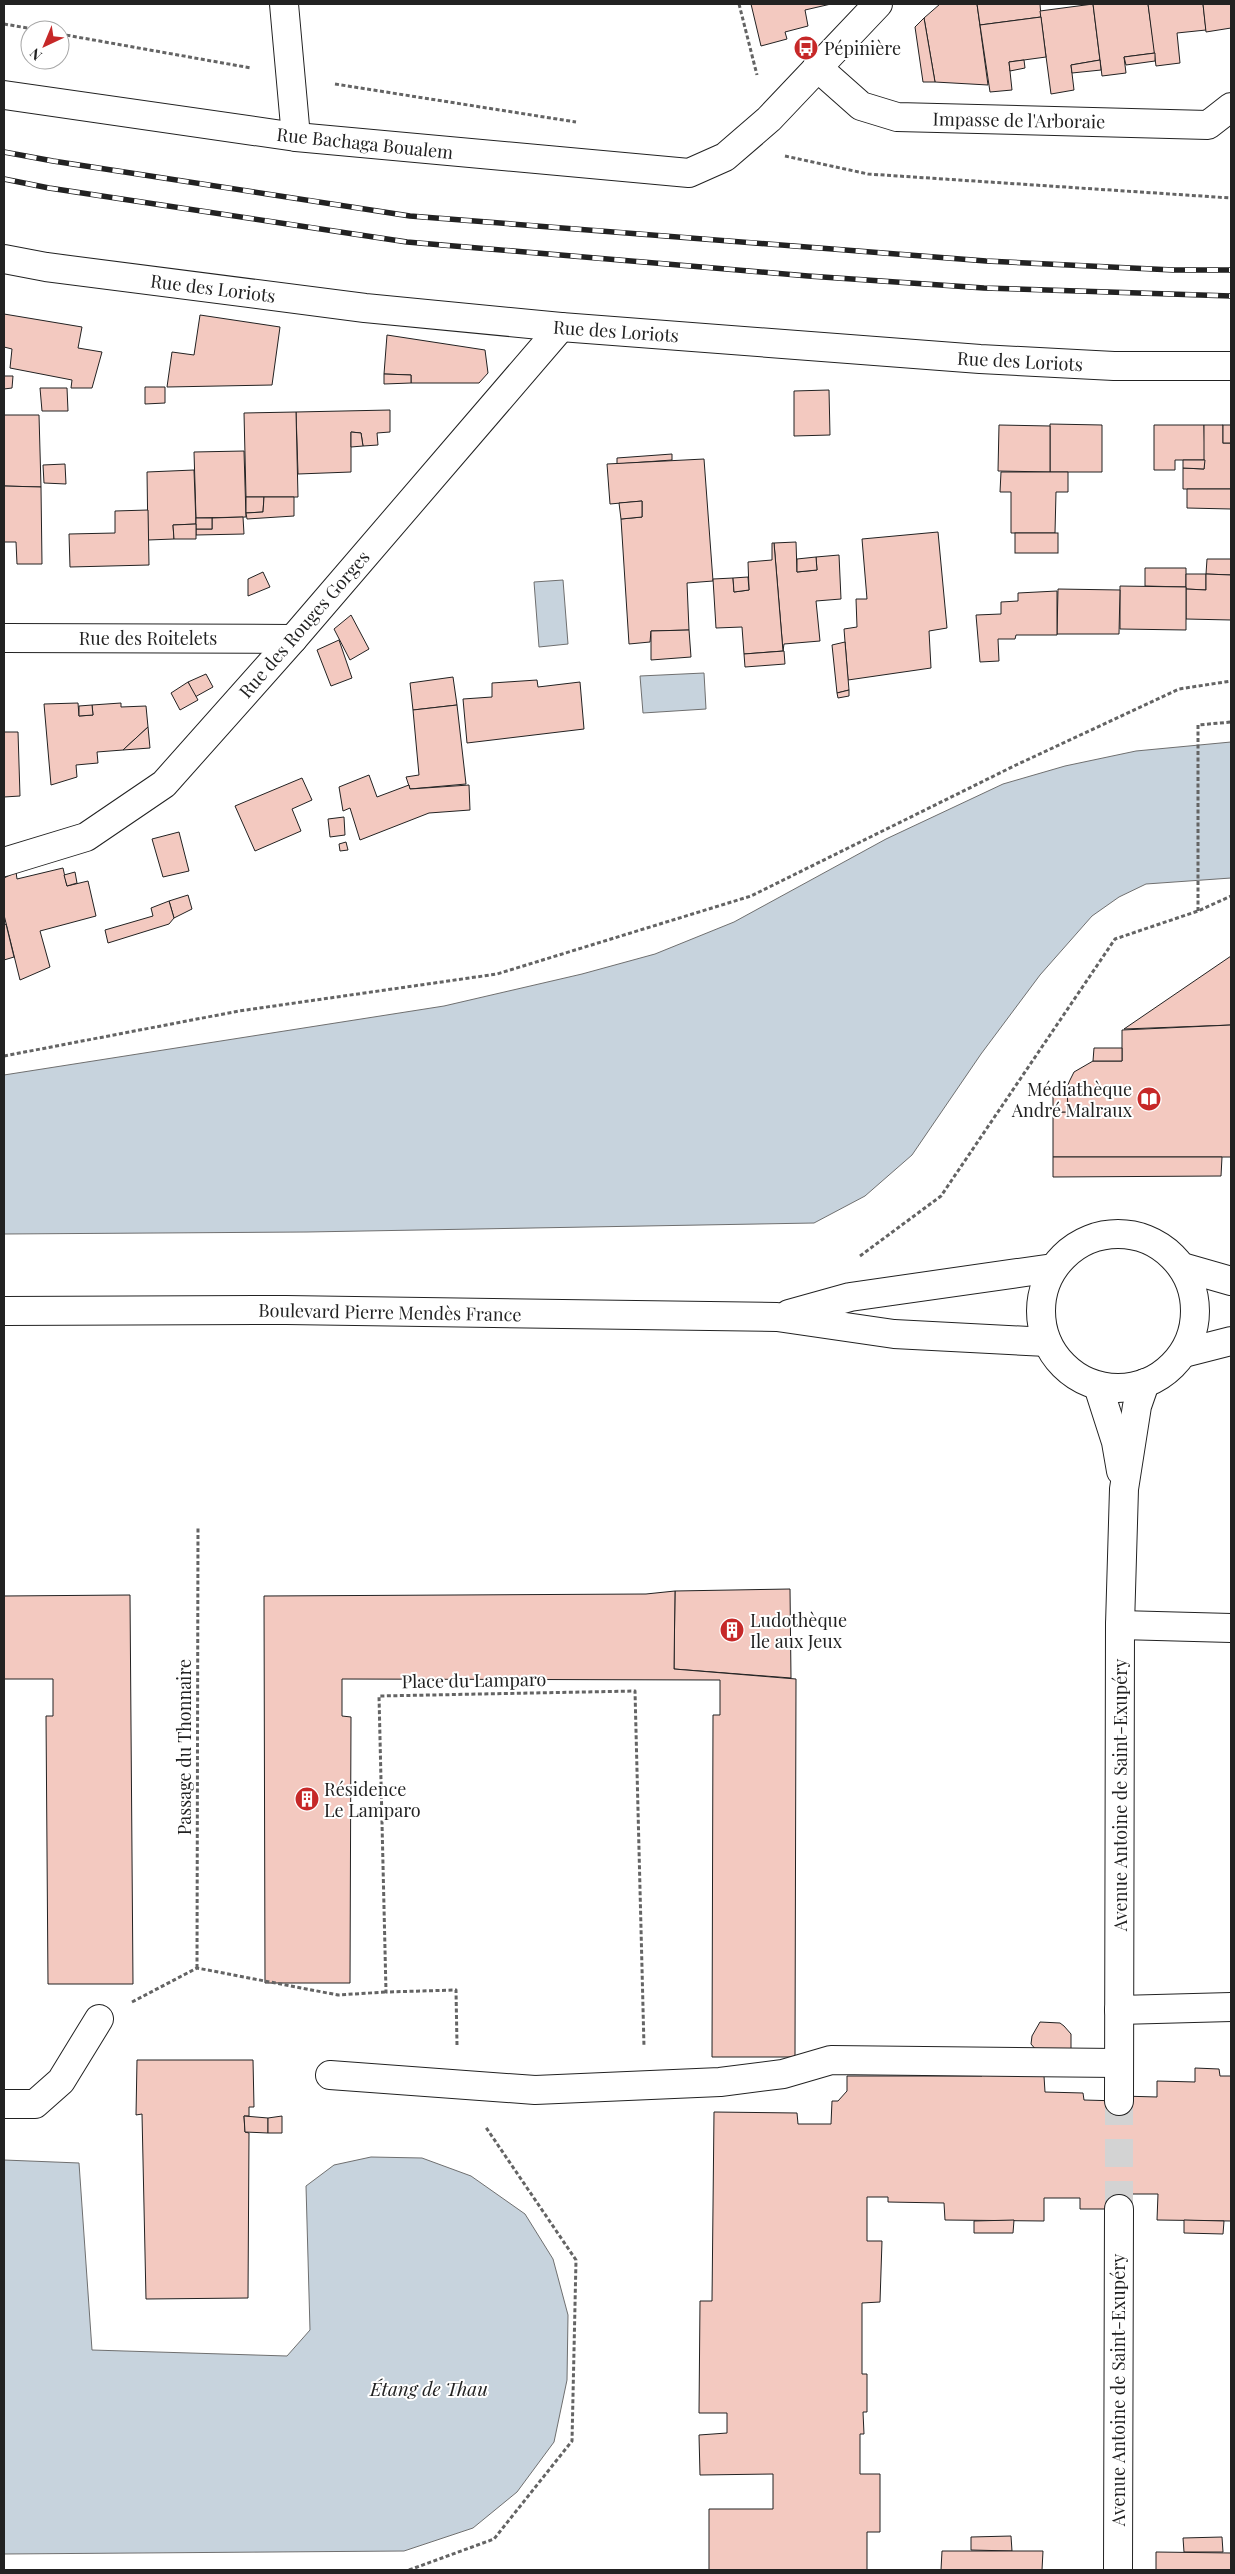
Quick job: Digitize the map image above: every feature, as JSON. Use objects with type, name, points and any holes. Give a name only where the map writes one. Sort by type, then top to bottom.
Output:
[{"type":"street","points":[[284,4],[296,137]]},
{"type":"street","name":"Rue Bachaga Boualem","points":[[4,95],[296,137],[689,173],[725,157],[769,119],[878,4]]},
{"type":"street","name":"Impasse de l'Arboraie","points":[[817,67],[861,106],[897,118],[1208,125],[1231,107]]},
{"type":"street","name":"Rue des Loriots","points":[[4,259],[46,267],[365,308],[561,327],[980,359],[1114,366],[1231,366]]},
{"type":"street","name":"Rue des Rouges Gorges","points":[[4,862],[86,837],[164,784],[293,638],[561,327]]},
{"type":"street","name":"Rue des Roitelets","points":[[4,638],[293,638]]},
{"type":"street","points":[[1118,1233],[1142,1237],[1164,1249],[1182,1267],[1192,1288],[1196,1310],[1193,1333],[1184,1353],[1167,1372],[1145,1383],[1122,1388],[1098,1386],[1077,1377],[1060,1361],[1048,1342],[1041,1317],[1043,1292],[1053,1268],[1070,1250],[1092,1238],[1118,1233]]},
{"type":"street","points":[[1182,1267],[1231,1281]]},
{"type":"street","name":"Boulevard Pierre Mendès France","points":[[777,1317],[850,1298],[1053,1268]]},
{"type":"street","name":"Boulevard Pierre Mendès France","points":[[4,1310],[286,1310],[777,1317],[894,1334],[1048,1342]]},
{"type":"street","points":[[1184,1353],[1231,1341]]},
{"type":"street","name":"Avenue Antoine de Saint-Exupéry","points":[[1119,2101],[1120,1625],[1124,1490],[1137,1406],[1145,1383]]},
{"type":"street","name":"Avenue Antoine de Saint-Exupéry","points":[[1098,1386],[1116,1442],[1124,1490]]},
{"type":"street","points":[[1120,1625],[1231,1628]]},
{"type":"street","points":[[1119,2010],[1231,2007]]},
{"type":"street","points":[[4,2104],[34,2104],[61,2081],[100,2019]]},
{"type":"street","points":[[330,2075],[535,2090],[720,2082],[783,2074],[831,2060],[1118,2063]]},
{"type":"street","name":"Avenue Antoine de Saint-Exupéry","points":[[1118,2570],[1119,2209]]},
{"type":"path","points":[[739,4],[769,119]]},
{"type":"path","points":[[4,24],[20,27]]},
{"type":"path","points":[[70,36],[260,70]]},
{"type":"path","points":[[335,84],[499,112],[585,123]]},
{"type":"path","points":[[779,155],[868,174],[1231,198]]},
{"type":"path","points":[[4,1056],[239,1011],[497,974],[752,896],[1016,765],[1179,689],[1231,681]]},
{"type":"path","points":[[1198,911],[1198,725],[1231,722]]},
{"type":"path","points":[[855,1260],[941,1196],[1115,939],[1198,911],[1231,896]]},
{"type":"path","name":"Passage du Thonnaire","points":[[197,1968],[198,1526]]},
{"type":"path","name":"Place du Lamparo","points":[[386,1992],[379,1696],[635,1691],[645,2086]]},
{"type":"path","points":[[100,2019],[197,1968],[338,1995],[456,1990],[458,2084],[576,2260],[572,2441],[494,2539],[409,2570]]},
{"type":"water","points":[[563,580],[568,644],[539,647],[534,582]]},
{"type":"water","points":[[704,673],[706,709],[643,713],[640,676]]},
{"type":"water","points":[[1231,742],[1231,878],[1146,884],[1119,897],[1092,916],[1040,975],[981,1054],[912,1155],[865,1196],[814,1223],[307,1232],[4,1234],[4,1075],[444,1006],[582,974],[655,954],[734,922],[886,839],[1003,784],[1065,766],[1136,751]]},
{"type":"water","name":"Étang de Thau","points":[[371,2157],[422,2158],[471,2176],[525,2214],[553,2259],[568,2315],[567,2380],[554,2442],[517,2492],[473,2528],[404,2551],[4,2554],[4,2160],[79,2163],[92,2350],[287,2356],[310,2330],[306,2186],[334,2165]]},
{"type":"building","points":[[751,4],[831,4],[805,10],[808,26],[785,32],[787,39],[761,46]]},
{"type":"building","points":[[940,4],[977,4],[988,85],[935,82],[924,18]]},
{"type":"building","points":[[977,4],[1040,4],[1041,17],[980,25]]},
{"type":"building","points":[[1093,4],[1100,60],[1071,65],[1074,90],[1051,94],[1040,11]]},
{"type":"building","points":[[1093,4],[1148,4],[1155,53],[1124,57],[1126,73],[1102,76]]},
{"type":"building","points":[[1148,4],[1203,4],[1206,30],[1177,33],[1180,63],[1156,66]]},
{"type":"building","points":[[1203,4],[1231,4],[1231,28],[1206,32]]},
{"type":"building","points":[[1041,17],[1046,57],[1009,62],[1012,90],[990,92],[980,25]]},
{"type":"building","points":[[924,18],[935,82],[923,82],[915,27]]},
{"type":"building","points":[[1155,53],[1155,61],[1126,65],[1124,57]]},
{"type":"building","points":[[1024,60],[1025,68],[1010,71],[1009,62]]},
{"type":"building","points":[[1100,60],[1101,70],[1072,73],[1071,65]]},
{"type":"building","points":[[4,314],[82,327],[78,348],[102,352],[92,388],[71,388],[72,380],[10,368],[12,349],[4,347]]},
{"type":"building","points":[[200,315],[280,327],[272,385],[167,387],[172,352],[194,355]]},
{"type":"building","points":[[387,335],[485,350],[488,373],[479,383],[411,383],[411,375],[384,374]]},
{"type":"building","points":[[384,374],[411,375],[411,383],[384,384]]},
{"type":"building","points":[[4,376],[13,376],[12,388],[4,389]]},
{"type":"building","points":[[145,387],[165,387],[165,403],[145,404]]},
{"type":"building","points":[[40,388],[67,388],[68,411],[42,411]]},
{"type":"building","points":[[829,390],[830,435],[794,436],[794,391]]},
{"type":"building","points":[[390,410],[390,432],[377,433],[378,445],[363,446],[361,433],[351,432],[351,472],[298,474],[296,412]]},
{"type":"building","points":[[296,412],[298,497],[246,497],[244,413]]},
{"type":"building","points":[[4,415],[39,415],[41,487],[4,486]]},
{"type":"building","points":[[1050,424],[1102,425],[1102,472],[1050,472]]},
{"type":"building","points":[[999,425],[1050,426],[1050,472],[998,471]]},
{"type":"building","points":[[1154,425],[1204,425],[1205,460],[1175,460],[1175,470],[1154,470]]},
{"type":"building","points":[[1204,425],[1223,425],[1223,443],[1231,443],[1231,489],[1183,489],[1183,468],[1204,469]]},
{"type":"building","points":[[1223,425],[1231,425],[1231,443],[1223,443]]},
{"type":"building","points":[[351,432],[361,433],[363,446],[351,447]]},
{"type":"building","points":[[244,451],[246,517],[196,518],[194,452]]},
{"type":"building","points":[[672,454],[672,460],[617,464],[617,458]]},
{"type":"building","points":[[704,459],[713,581],[687,583],[689,630],[651,631],[650,642],[629,644],[621,519],[642,517],[642,501],[610,504],[607,464]]},
{"type":"building","points":[[1183,460],[1205,460],[1204,469],[1183,468]]},
{"type":"building","points":[[65,464],[66,484],[44,483],[43,465]]},
{"type":"building","points":[[194,470],[196,524],[173,525],[174,539],[148,540],[147,472]]},
{"type":"building","points":[[1001,472],[1068,472],[1068,492],[1056,492],[1055,533],[1011,533],[1011,492],[1000,492]]},
{"type":"building","points":[[4,486],[41,487],[42,564],[17,564],[16,542],[4,542]]},
{"type":"building","points":[[1187,489],[1231,489],[1231,509],[1187,508]]},
{"type":"building","points":[[246,497],[264,497],[263,512],[246,513]]},
{"type":"building","points":[[264,497],[294,497],[294,516],[247,519],[246,513],[263,512]]},
{"type":"building","points":[[642,501],[642,517],[621,519],[619,503]]},
{"type":"building","points":[[148,510],[149,565],[70,567],[69,534],[115,533],[115,511]]},
{"type":"building","points":[[243,517],[244,534],[196,535],[196,529],[212,529],[212,518]]},
{"type":"building","points":[[196,518],[212,518],[212,529],[196,529]]},
{"type":"building","points":[[196,524],[196,539],[174,539],[173,525]]},
{"type":"building","points":[[938,532],[947,628],[929,631],[931,668],[848,680],[844,629],[857,627],[856,599],[867,599],[862,539]]},
{"type":"building","points":[[1015,533],[1058,533],[1058,553],[1015,553]]},
{"type":"building","points":[[796,542],[797,572],[817,570],[816,557],[839,555],[841,599],[816,601],[820,641],[784,644],[783,651],[774,543]]},
{"type":"building","points":[[772,543],[774,543],[783,651],[744,654],[742,627],[716,628],[713,579],[733,578],[734,592],[749,590],[748,562],[772,560]]},
{"type":"building","points":[[816,557],[817,570],[797,572],[797,559]]},
{"type":"building","points":[[1207,559],[1231,559],[1231,575],[1206,574]]},
{"type":"building","points":[[1145,568],[1186,568],[1186,587],[1145,586]]},
{"type":"building","points":[[263,572],[270,587],[248,596],[248,579]]},
{"type":"building","points":[[1186,574],[1206,574],[1206,590],[1186,589]]},
{"type":"building","points":[[1206,574],[1231,575],[1231,620],[1186,619],[1186,589],[1206,590]]},
{"type":"building","points":[[748,577],[749,590],[734,592],[733,578]]},
{"type":"building","points":[[1120,586],[1186,587],[1186,630],[1120,629]]},
{"type":"building","points":[[1058,589],[1120,590],[1119,634],[1057,634]]},
{"type":"building","points":[[1057,591],[1057,635],[1016,635],[1015,639],[998,639],[999,661],[980,662],[976,615],[1001,614],[1001,602],[1018,601],[1018,593]]},
{"type":"building","points":[[351,615],[369,649],[350,660],[334,629]]},
{"type":"building","points":[[689,630],[691,657],[651,660],[651,631]]},
{"type":"building","points":[[339,640],[352,678],[331,686],[317,650]]},
{"type":"building","points":[[845,642],[849,690],[837,693],[832,645]]},
{"type":"building","points":[[784,651],[785,664],[745,667],[744,654]]},
{"type":"building","points":[[206,674],[213,687],[195,697],[188,682]]},
{"type":"building","points":[[453,677],[457,705],[413,710],[410,683]]},
{"type":"building","points":[[537,680],[538,687],[580,682],[584,729],[467,743],[463,699],[492,697],[492,683]]},
{"type":"building","points":[[188,682],[198,700],[180,710],[171,693]]},
{"type":"building","points":[[849,690],[849,696],[838,698],[837,693]]},
{"type":"building","points":[[78,703],[79,716],[93,715],[92,705],[121,703],[121,707],[146,706],[148,727],[123,750],[97,752],[98,763],[76,765],[77,777],[51,785],[44,704]]},
{"type":"building","points":[[92,705],[93,715],[79,716],[79,706]]},
{"type":"building","points":[[457,705],[466,784],[410,789],[406,777],[419,775],[413,710]]},
{"type":"building","points":[[148,727],[150,748],[123,750]]},
{"type":"building","points":[[4,732],[18,732],[20,796],[4,797]]},
{"type":"building","points":[[369,775],[377,797],[409,785],[410,789],[469,785],[470,810],[429,813],[360,840],[350,808],[343,811],[339,787]]},
{"type":"building","points":[[302,778],[312,800],[292,809],[301,831],[255,851],[235,806]]},
{"type":"building","points":[[344,817],[345,835],[330,837],[328,819]]},
{"type":"building","points":[[179,832],[189,871],[163,877],[152,839]]},
{"type":"building","points":[[346,842],[348,850],[340,851],[339,844]]},
{"type":"building","points":[[63,868],[67,886],[88,881],[96,916],[40,931],[50,967],[20,980],[4,915],[4,878],[16,872],[17,879]]},
{"type":"building","points":[[75,872],[77,883],[67,886],[64,875]]},
{"type":"building","points":[[188,895],[192,909],[174,918],[169,901]]},
{"type":"building","points":[[169,901],[174,918],[169,924],[108,943],[105,930],[153,916],[151,908]]},
{"type":"building","points":[[6,924],[14,957],[4,960],[4,925]]},
{"type":"building","points":[[1231,956],[1231,1025],[1124,1029]]},
{"type":"building","name":"Médiathèque André Malraux","points":[[1231,1025],[1231,1157],[1053,1157],[1053,1112],[1068,1112],[1067,1087],[1074,1072],[1093,1061],[1122,1061],[1122,1030]]},
{"type":"building","points":[[1094,1048],[1122,1048],[1122,1061],[1093,1061]]},
{"type":"building","points":[[1053,1087],[1067,1087],[1068,1112],[1053,1112]]},
{"type":"building","points":[[1053,1157],[1222,1157],[1221,1176],[1053,1177]]},
{"type":"building","name":"Ludothèque Ile aux Jeux","points":[[790,1589],[791,1678],[674,1669],[675,1591]]},
{"type":"building","name":"Résidence Le Lamparo","points":[[675,1591],[674,1669],[796,1679],[795,2057],[712,2057],[713,1715],[720,1715],[720,1680],[342,1679],[342,1716],[351,1717],[350,1983],[265,1983],[264,1596],[646,1594]]},
{"type":"building","points":[[130,1595],[133,1984],[48,1984],[46,1716],[53,1716],[53,1679],[4,1679],[4,1596]]},
{"type":"building","points":[[1040,2022],[1060,2023],[1064,2026],[1071,2034],[1071,2057],[1037,2051],[1031,2044],[1032,2036]]},
{"type":"building","points":[[137,2060],[253,2060],[254,2107],[249,2107],[249,2116],[244,2116],[245,2132],[249,2133],[248,2298],[146,2299],[142,2114],[136,2115]]},
{"type":"building","points":[[1195,2068],[1219,2069],[1220,2076],[1231,2076],[1231,2221],[1157,2220],[1158,2194],[1120,2194],[1121,2209],[1080,2209],[1080,2198],[1044,2198],[1044,2221],[945,2220],[944,2203],[888,2202],[888,2197],[867,2197],[867,2241],[882,2241],[880,2302],[862,2303],[862,2374],[867,2374],[867,2412],[863,2412],[864,2434],[860,2434],[860,2474],[880,2474],[880,2532],[867,2532],[867,2570],[709,2570],[709,2509],[773,2509],[773,2474],[700,2475],[699,2435],[727,2433],[727,2413],[699,2413],[700,2301],[712,2301],[714,2112],[797,2113],[798,2124],[831,2124],[832,2101],[838,2101],[847,2091],[847,2076],[982,2076],[983,2069],[1044,2076],[1045,2092],[1083,2093],[1084,2100],[1120,2101],[1121,2096],[1157,2097],[1157,2081],[1195,2082]]},
{"type":"building","points":[[244,2116],[268,2118],[268,2133],[245,2132]]},
{"type":"building","points":[[282,2116],[282,2133],[268,2133],[268,2118]]},
{"type":"building","points":[[1014,2220],[1013,2233],[974,2233],[974,2221]]},
{"type":"building","points":[[1184,2220],[1224,2221],[1223,2234],[1184,2233]]},
{"type":"building","points":[[1011,2536],[1012,2551],[971,2550],[971,2537]]},
{"type":"building","points":[[1222,2537],[1223,2552],[1184,2552],[1183,2538]]},
{"type":"building","points":[[942,2551],[1043,2551],[1042,2570],[941,2570]]},
{"type":"building","points":[[1156,2552],[1231,2553],[1231,2570],[1156,2570]]},
{"type":"tunnel","points":[[1119,2101],[1119,2209]]},
{"type":"railway","points":[[4,152],[410,216],[986,261],[1173,270],[1231,270]]},
{"type":"railway","points":[[4,179],[49,188],[407,242],[808,276],[984,288],[1231,296]]},
{"type":"place","name":"Pépinière","points":[[806,48]]},
{"type":"place","name":"Médiathèque André Malraux","points":[[1149,1099]]},
{"type":"place","name":"Ludothèque Ile aux Jeux","points":[[732,1630]]},
{"type":"place","name":"Résidence Le Lamparo","points":[[307,1799]]}]
